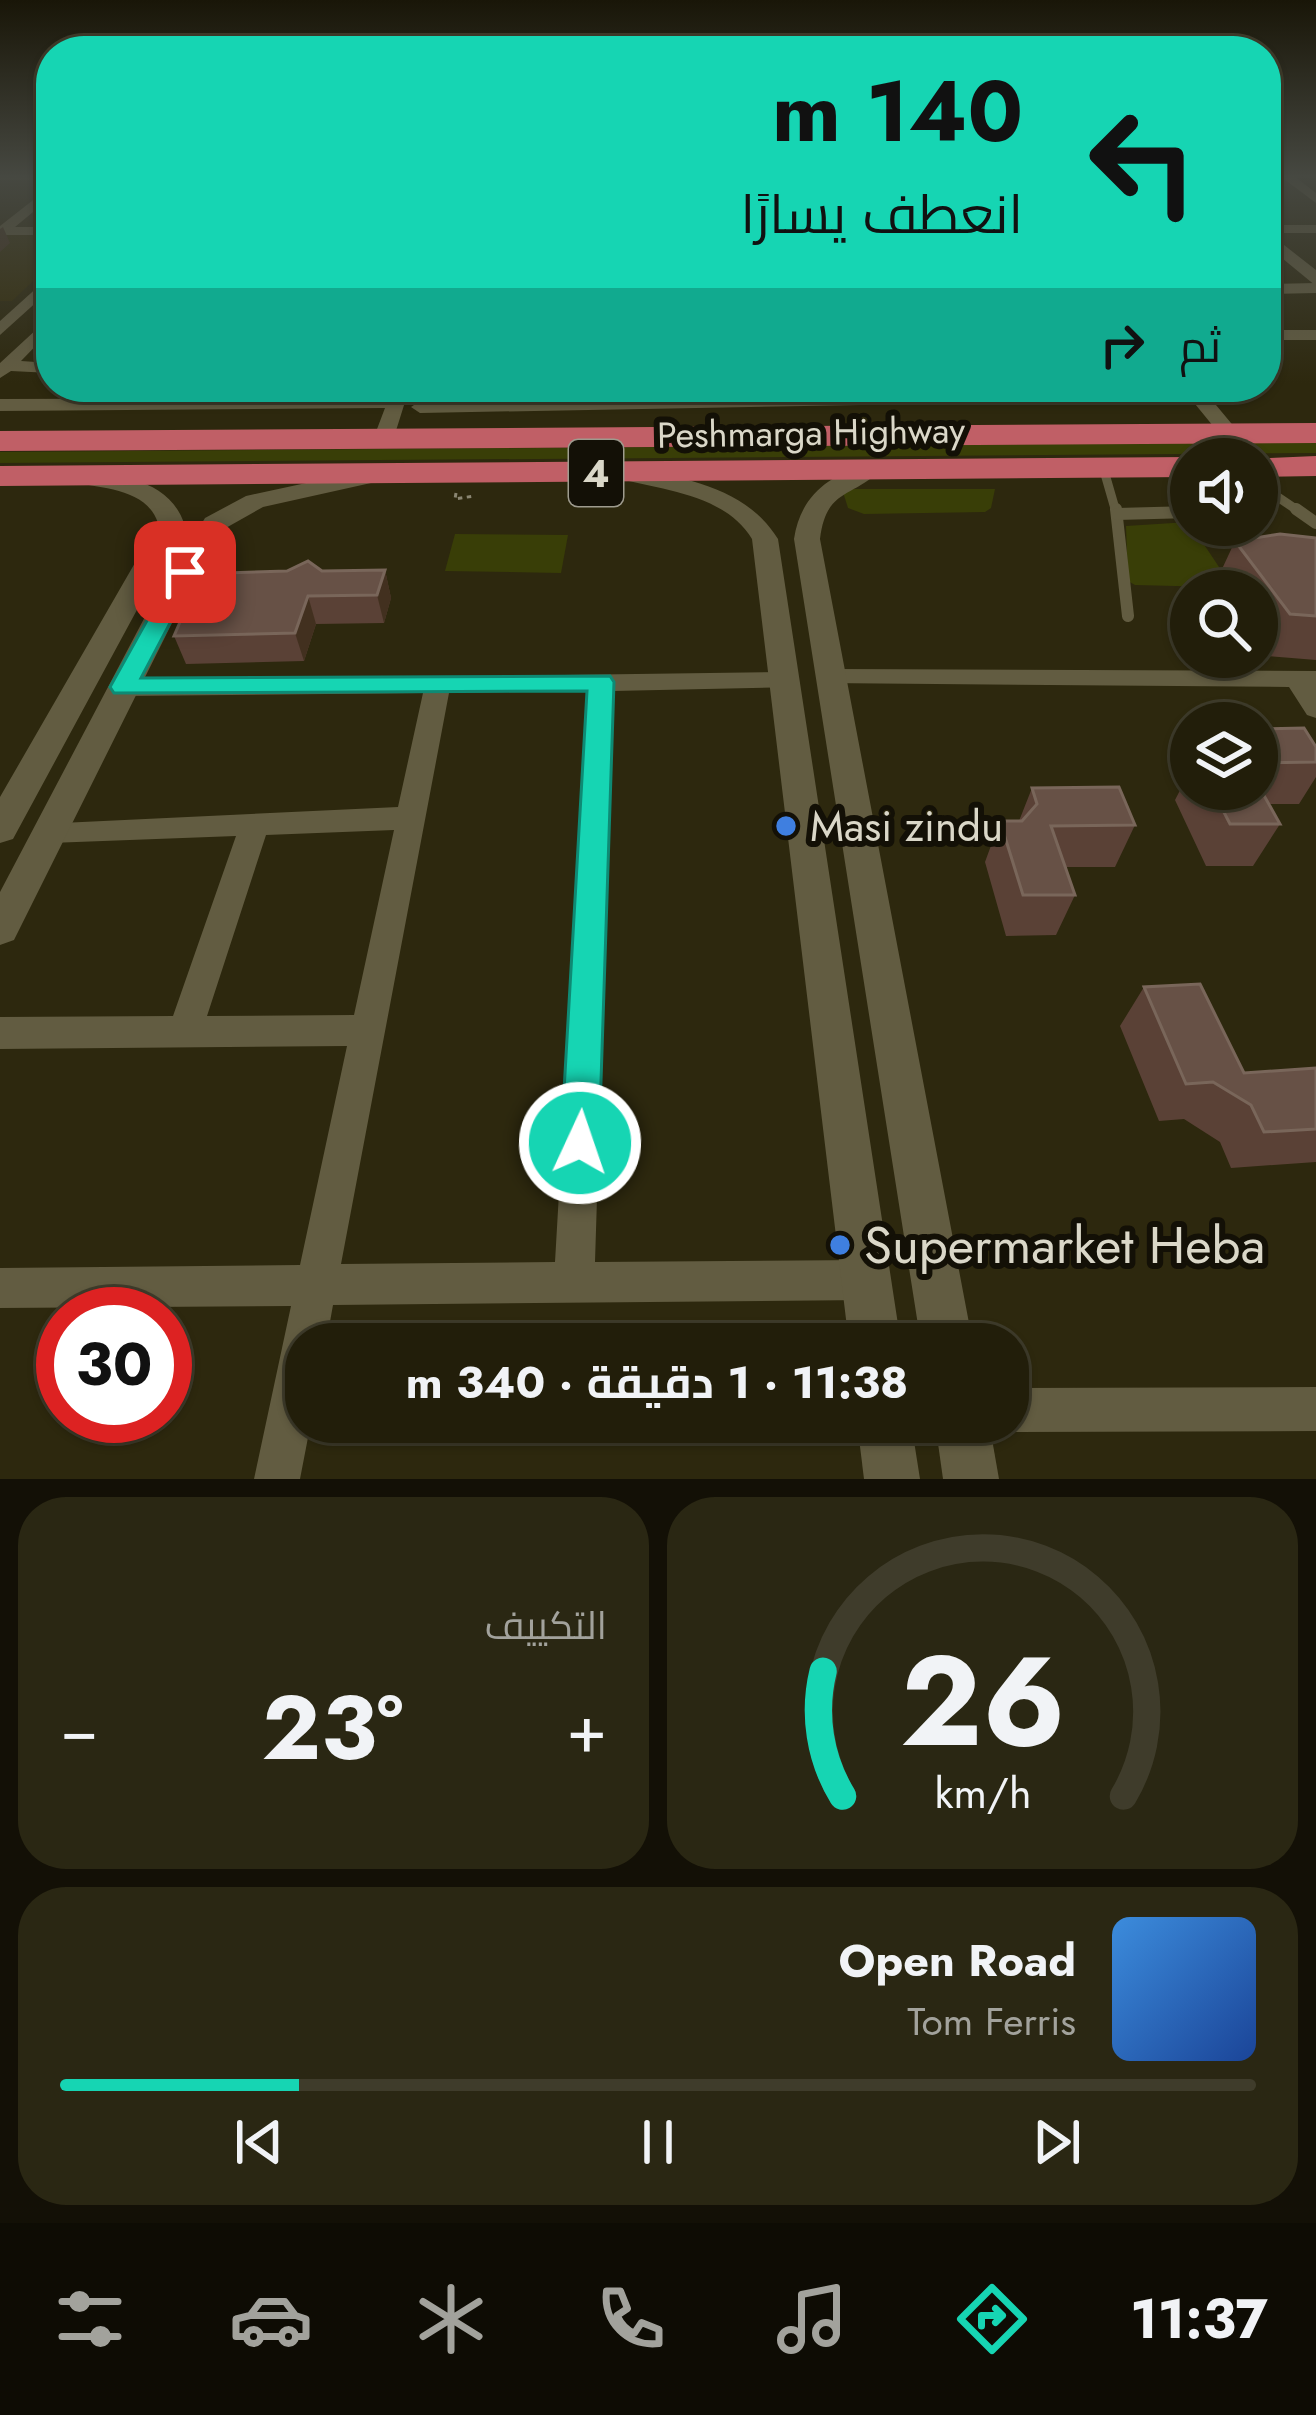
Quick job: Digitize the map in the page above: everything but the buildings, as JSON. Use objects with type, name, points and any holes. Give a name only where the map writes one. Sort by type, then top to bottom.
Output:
[{"type":"highway","name":"Peshmarga Highway","points":[[0,441],[1316,433]]},
{"type":"highway","points":[[1278,467],[1316,466]]},
{"type":"highway","name":"Peshmarga Highway","points":[[0,476],[1170,467]]},
{"type":"street","points":[[1281,248],[1316,284]]},
{"type":"street","points":[[1281,288],[1316,284]]},
{"type":"street","points":[[0,330],[36,295]]},
{"type":"street","points":[[0,308],[23,308]]},
{"type":"street","points":[[1281,334],[1316,335]]},
{"type":"street","points":[[3,370],[36,337]]},
{"type":"street","points":[[3,370],[36,369]]},
{"type":"street","points":[[0,405],[109,402]]},
{"type":"street","points":[[384,437],[396,402]]},
{"type":"street","points":[[420,407],[594,402]]},
{"type":"street","points":[[1203,402],[1229,433]]},
{"type":"street","points":[[868,471],[823,493],[810,515],[807,539],[943,1323]]},
{"type":"street","points":[[625,473],[724,502],[751,518],[765,539],[872,1323]]},
{"type":"street","points":[[0,829],[167,534],[170,513],[162,502],[140,491],[75,476]]},
{"type":"street","points":[[0,929],[208,531],[227,512],[273,496],[371,476]]},
{"type":"street","points":[[120,612],[162,613]]},
{"type":"street","points":[[833,677],[1307,679],[1316,709]]},
{"type":"street","points":[[574,1281],[601,682]]},
{"type":"street","points":[[123,687],[784,682]]},
{"type":"street","points":[[277,1479],[364,1030],[439,683]]},
{"type":"street","points":[[50,832],[411,818]]},
{"type":"street","points":[[184,1031],[255,824]]},
{"type":"street","points":[[824,984],[882,984]]},
{"type":"street","points":[[0,1033],[364,1030]]},
{"type":"street","points":[[0,1288],[867,1280]]},
{"type":"street","points":[[1029,1410],[1316,1409]]},
{"type":"street","points":[[887,1443],[892,1479]]},
{"type":"street","points":[[965,1443],[971,1479]]},
{"type":"lane","points":[[1103,467],[1117,514],[1128,616]]},
{"type":"lane","points":[[1278,498],[1316,524]]},
{"type":"lane","points":[[1117,514],[1170,513]]},
{"type":"lane","points":[[765,539],[807,539]]},
{"type":"shaded area","points":[[0,245],[36,245],[36,278],[12,301],[0,301]]},
{"type":"green space","points":[[1278,442],[1316,442],[1316,453],[1278,453]]},
{"type":"green space","points":[[1170,443],[1170,454],[0,463],[0,452]]},
{"type":"green space","points":[[842,489],[995,489],[991,508],[985,512],[864,514],[848,508]]},
{"type":"green space","points":[[1170,523],[1170,546],[1205,546],[1221,570],[1170,570],[1170,586],[1135,585],[1128,581],[1126,526]]},
{"type":"green space","points":[[455,534],[568,535],[561,573],[445,571]]},
{"type":"place","name":"Masi zindu","points":[[786,826]]},
{"type":"place","name":"Supermarket Heba","points":[[840,1245]]},
{"type":"route","points":[[185,572],[123,687],[601,682],[580,1143]]}]
